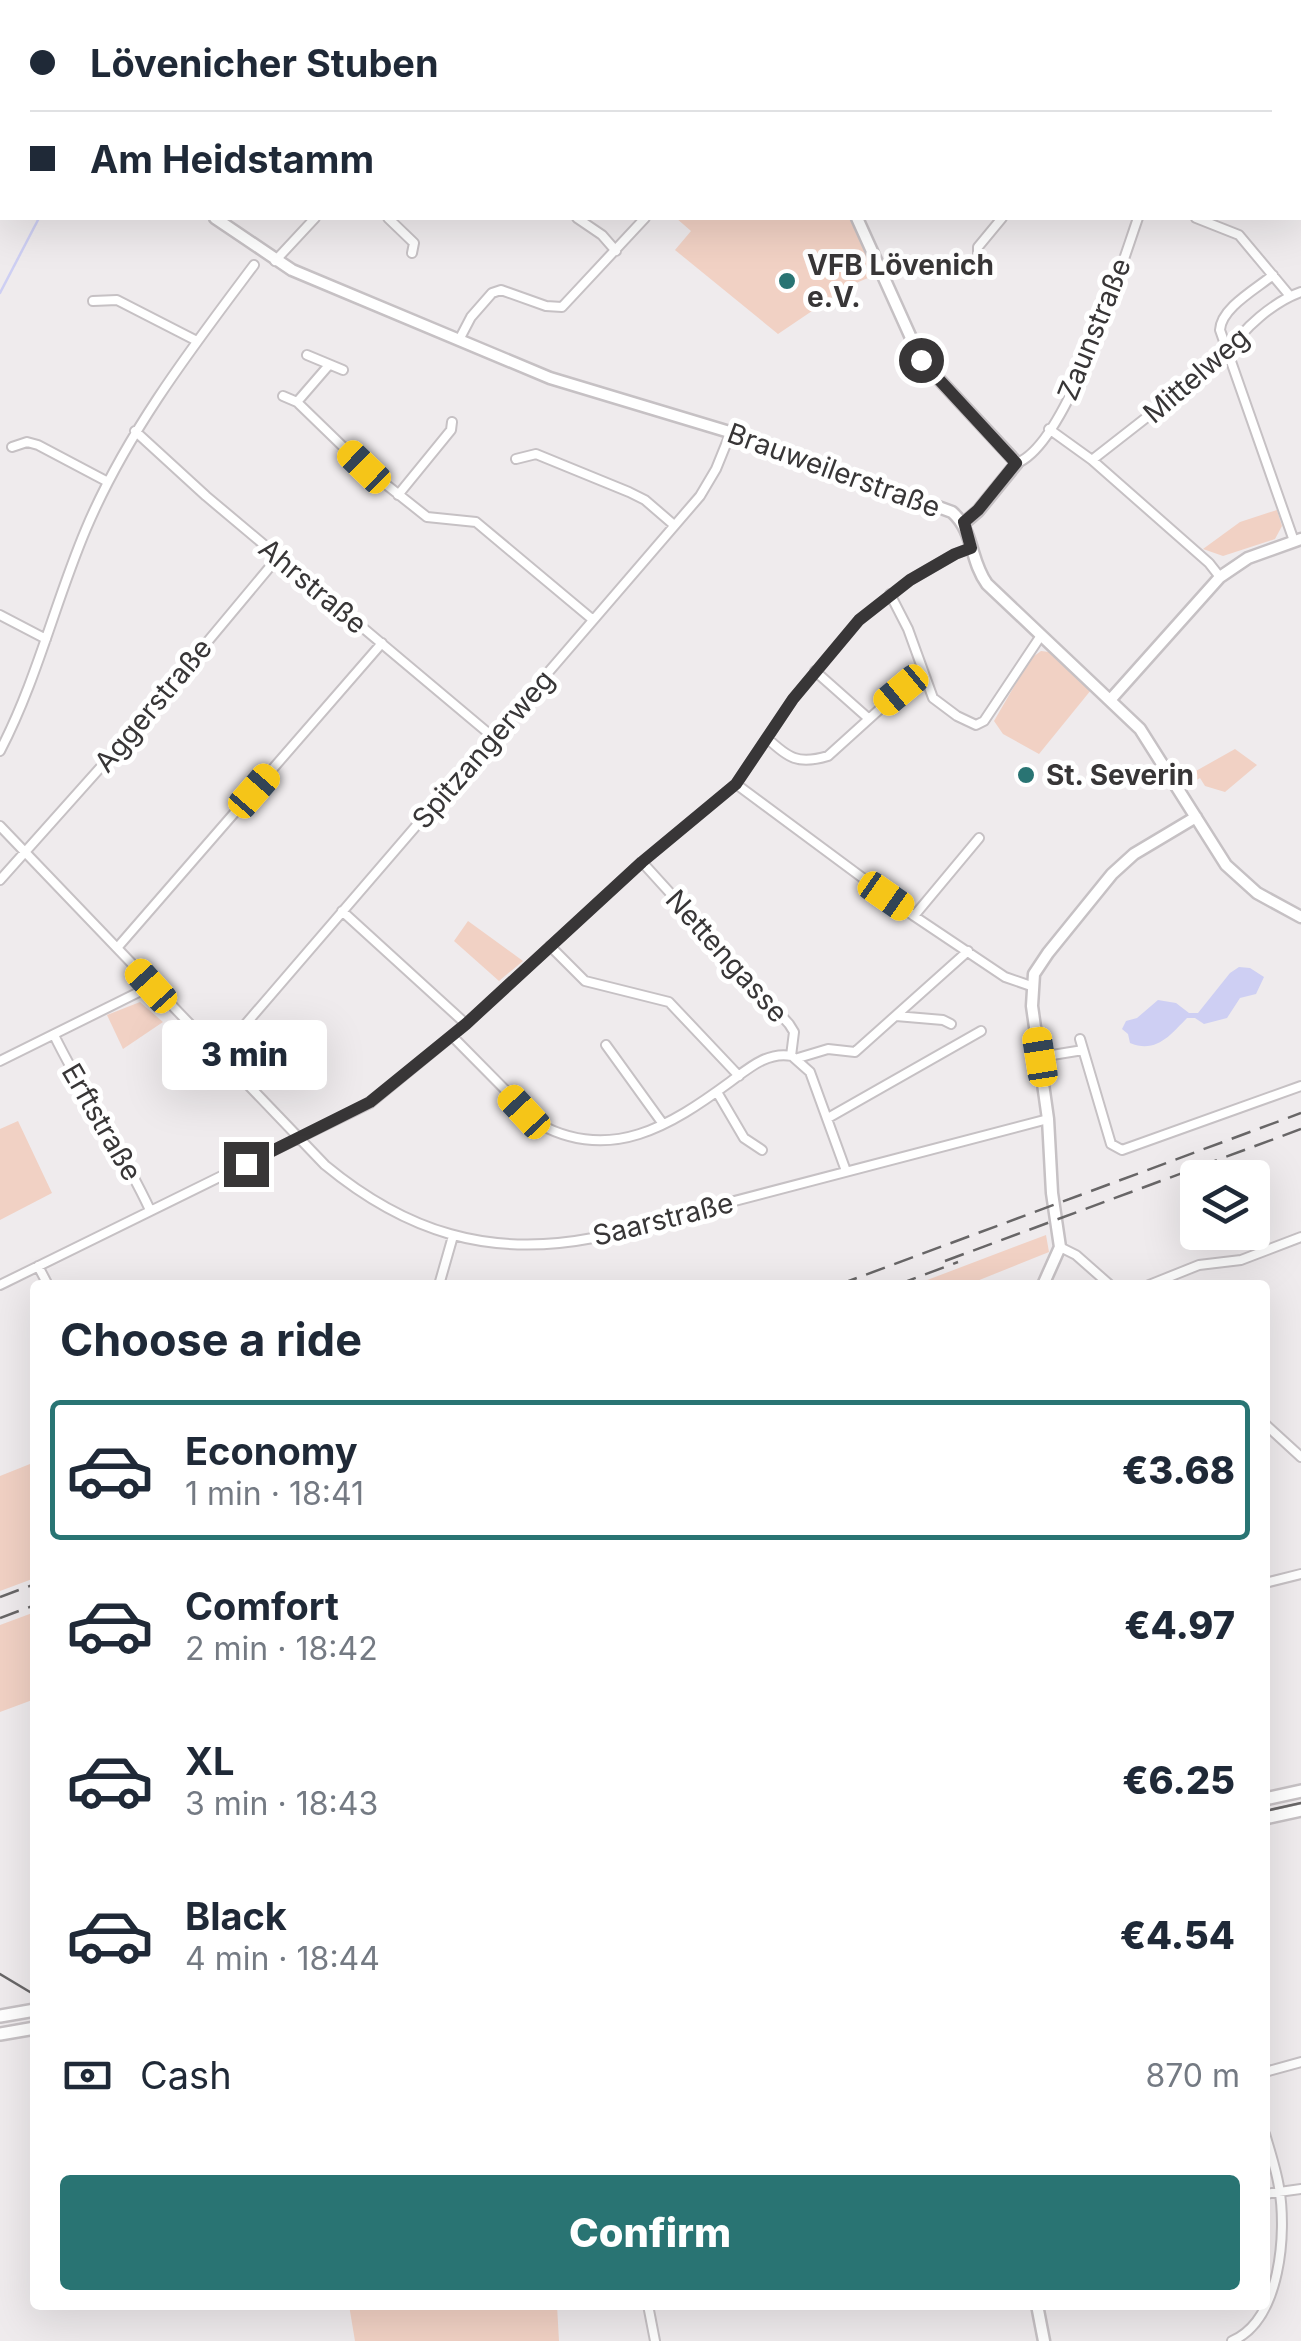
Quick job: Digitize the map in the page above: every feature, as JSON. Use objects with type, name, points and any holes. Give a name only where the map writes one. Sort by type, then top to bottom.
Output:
[{"type":"main road","points":[[1270,1797],[1301,1791]]},
{"type":"main road","points":[[1270,1817],[1301,1810]]},
{"type":"main road","points":[[0,2016],[30,2011]]},
{"type":"main road","points":[[0,2034],[30,2029]]},
{"type":"street","name":"Brauweilerstraße","points":[[218,220],[275,261],[586,391],[731,432],[952,512],[964,522],[977,569],[987,584],[1111,699],[1148,739],[1236,876],[1301,917]]},
{"type":"street","points":[[275,261],[313,220]]},
{"type":"street","points":[[390,220],[414,244],[412,253]]},
{"type":"street","points":[[579,220],[602,235],[616,251]]},
{"type":"street","points":[[459,340],[471,317],[492,293],[501,290],[546,306],[562,307],[643,220]]},
{"type":"street","points":[[858,220],[921,360],[1016,463]]},
{"type":"street","points":[[978,262],[978,247],[1000,220]]},
{"type":"street","name":"Zaunstraße","points":[[964,522],[1016,463],[1031,454],[1049,429],[1086,358],[1137,220]]},
{"type":"street","points":[[1201,220],[1240,235],[1290,296]]},
{"type":"street","points":[[0,750],[16,720],[86,529],[108,482],[135,431],[254,265]]},
{"type":"street","points":[[1111,699],[1220,578],[1248,558],[1298,540],[1220,330],[1222,318],[1273,276]]},
{"type":"street","name":"Mittelweg","points":[[1092,460],[1230,353],[1236,338],[1290,296],[1301,292]]},
{"type":"street","points":[[92,300],[117,300],[198,340]]},
{"type":"street","points":[[307,355],[343,370]]},
{"type":"street","points":[[298,402],[328,365]]},
{"type":"street","points":[[283,396],[298,402],[427,517],[476,522],[592,619]]},
{"type":"street","points":[[398,495],[451,430],[452,422]]},
{"type":"street","points":[[1049,429],[1092,460],[1220,578]]},
{"type":"street","name":"Ahrstraße","points":[[135,431],[206,496],[493,737]]},
{"type":"street","name":"Spitzangerweg","points":[[218,1054],[674,525],[708,483],[731,432]]},
{"type":"street","points":[[12,447],[27,442],[38,445],[108,482]]},
{"type":"street","points":[[516,459],[536,454],[645,500],[674,525]]},
{"type":"street","points":[[0,1285],[370,1102],[466,1024],[642,862],[736,784],[815,671],[850,630],[890,594],[971,548]]},
{"type":"street","name":"Aggerstraße","points":[[0,880],[133,731],[279,556]]},
{"type":"street","points":[[890,594],[938,704],[976,725],[1040,636]]},
{"type":"street","points":[[0,615],[46,639]]},
{"type":"street","points":[[118,948],[382,643]]},
{"type":"street","points":[[815,671],[868,718]]},
{"type":"street","points":[[767,738],[787,757],[815,760],[828,756],[901,690],[925,679]]},
{"type":"street","points":[[736,784],[914,916],[1005,978],[1031,986]]},
{"type":"street","points":[[1045,1280],[1060,1247],[1031,986],[1038,966],[1112,874],[1134,854],[1196,818]]},
{"type":"street","name":"Saarstraße","points":[[0,826],[300,1139],[354,1188],[401,1218],[453,1236],[522,1246],[559,1244],[628,1230],[1048,1118]]},
{"type":"street","points":[[914,916],[979,838]]},
{"type":"street","name":"Nettengasse","points":[[642,862],[789,1024],[794,1032],[794,1057],[810,1072],[846,1171]]},
{"type":"street","points":[[342,911],[466,1024]]},
{"type":"street","points":[[550,946],[584,981],[676,1006],[739,1076]]},
{"type":"street","points":[[452,1036],[524,1112],[557,1134],[592,1143],[608,1142],[663,1124],[766,1058],[794,1057],[828,1049],[852,1054],[968,951]]},
{"type":"street","points":[[0,1061],[151,986]]},
{"type":"street","points":[[896,1016],[951,1024]]},
{"type":"street","points":[[828,1118],[982,1032]]},
{"type":"street","name":"Erftstraße","points":[[54,1034],[79,1086],[123,1154],[150,1210]]},
{"type":"street","points":[[1080,1038],[1111,1144],[1122,1150],[1301,1086]]},
{"type":"street","points":[[606,1045],[663,1124]]},
{"type":"street","points":[[1040,1057],[1082,1050]]},
{"type":"street","points":[[717,1092],[744,1138],[762,1150]]},
{"type":"street","points":[[440,1280],[453,1236]]},
{"type":"street","points":[[1162,1280],[1199,1265],[1241,1260],[1301,1237]]},
{"type":"street","points":[[1060,1247],[1076,1254],[1105,1280]]},
{"type":"street","points":[[38,1266],[45,1280]]},
{"type":"street","points":[[1270,1429],[1301,1457]]},
{"type":"street","points":[[1270,1581],[1301,1574]]},
{"type":"street","points":[[1270,2071],[1301,2062]]},
{"type":"street","points":[[1270,2153],[1280,2192],[1277,2273],[1270,2298]]},
{"type":"street","points":[[1270,2193],[1301,2189]]},
{"type":"street","points":[[649,2310],[655,2341]]},
{"type":"street","points":[[1037,2310],[1044,2341]]},
{"type":"street","points":[[1232,2341],[1246,2334],[1264,2310]]},
{"type":"shaded area","name":"VFB Lövenich e.V.","points":[[678,220],[851,220],[875,275],[849,286],[778,334],[675,250],[691,231]]},
{"type":"shaded area","points":[[1277,510],[1282,526],[1275,539],[1223,556],[1203,549],[1240,522]]},
{"type":"shaded area","points":[[1041,651],[1049,652],[1091,690],[1039,754],[1003,734],[994,721],[1030,659]]},
{"type":"shaded area","points":[[1235,749],[1257,765],[1225,792],[1205,786],[1200,778],[1195,781],[1187,776]]},
{"type":"shaded area","points":[[468,921],[523,961],[499,981],[454,941]]},
{"type":"shaded area","points":[[140,1002],[163,1022],[123,1049],[107,1015]]},
{"type":"shaded area","points":[[18,1121],[52,1193],[0,1220],[0,1129]]},
{"type":"shaded area","points":[[1046,1235],[1049,1252],[979,1280],[927,1280]]},
{"type":"shaded area","points":[[30,1464],[30,1580],[0,1591],[0,1476]]},
{"type":"shaded area","points":[[30,1614],[30,1701],[0,1712],[0,1625]]},
{"type":"shaded area","points":[[350,2310],[557,2310],[559,2341],[355,2341]]},
{"type":"water","points":[[1239,967],[1250,968],[1264,977],[1256,994],[1240,998],[1227,1018],[1204,1024],[1187,1018],[1156,1044],[1130,1043],[1122,1029],[1126,1021],[1137,1018],[1158,1000],[1198,1013]]},
{"type":"waterway","points":[[0,293],[38,220]]},
{"type":"tram line","points":[[1270,1810],[1301,1803]]},
{"type":"tram line","points":[[0,1974],[30,1992]]},
{"type":"railway","points":[[851,1280],[1301,1113]]},
{"type":"railway","points":[[945,1261],[1301,1129]]},
{"type":"railway","points":[[910,1280],[958,1262]]},
{"type":"railway","points":[[0,1597],[30,1586]]},
{"type":"railway","points":[[0,1618],[30,1607]]},
{"type":"place","name":"VFB Lövenich e.V.","points":[[787,281]]},
{"type":"place","name":"St. Severin","points":[[1026,775]]},
{"type":"route","points":[[246,1164],[370,1102],[466,1024],[642,862],[736,784],[793,699],[859,620],[910,580],[971,548],[964,522],[1016,467],[1015,458],[921,360]]}]
